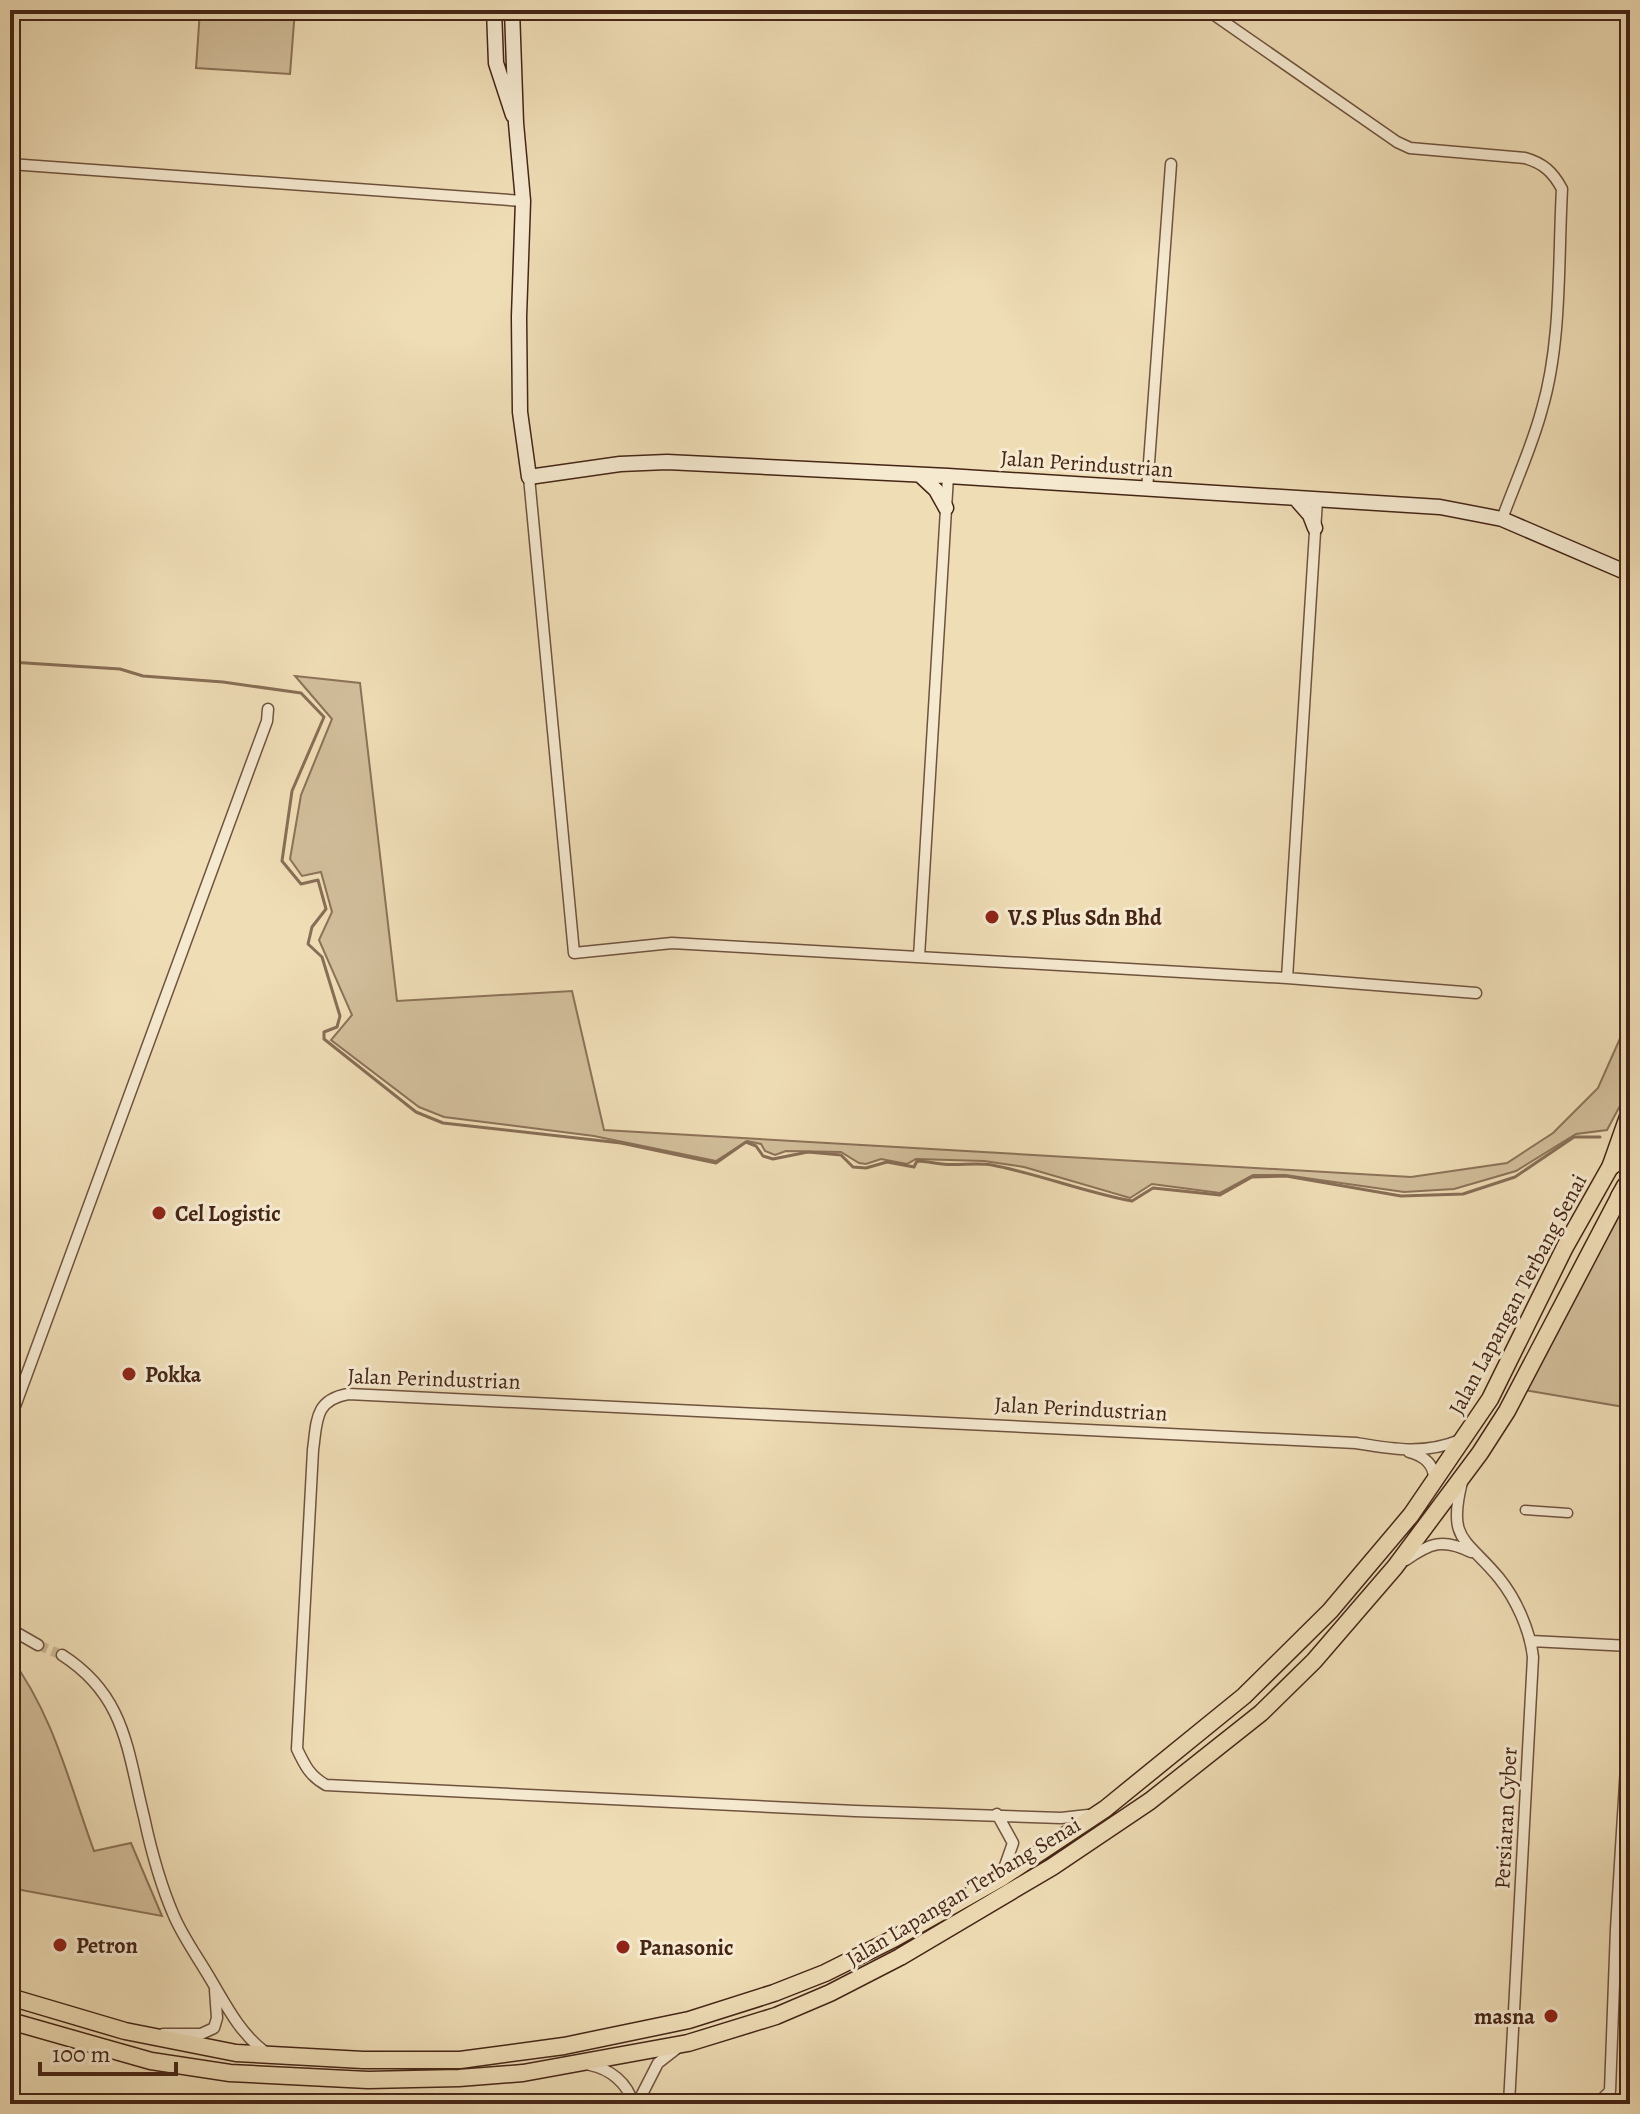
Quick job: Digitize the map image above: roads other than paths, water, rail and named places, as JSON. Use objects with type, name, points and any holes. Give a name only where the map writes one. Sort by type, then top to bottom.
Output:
[{"type":"highway","points":[[1612,1165],[1630,1114]]},
{"type":"highway","name":"Jalan Lapangan Terbang Senai","points":[[10,1997],[125,2031],[236,2053],[363,2060],[460,2060],[564,2046],[689,2020],[825,1973],[895,1938],[1001,1878],[1105,1809],[1244,1696],[1319,1621],[1411,1515],[1490,1399],[1565,1247],[1630,1129]]},
{"type":"highway","name":"Jalan Lapangan Terbang Senai","points":[[10,2021],[151,2061],[230,2073],[368,2080],[499,2076],[688,2043],[776,2016],[830,1993],[900,1957],[1052,1867],[1150,1801],[1261,1713],[1314,1661],[1395,1567],[1462,1480],[1507,1411],[1627,1185]]},
{"type":"main road","points":[[494,10],[496,63],[516,123]]},
{"type":"main road","points":[[512,10],[516,123],[523,201],[520,412],[529,477]]},
{"type":"main road","name":"Jalan Perindustrian","points":[[529,477],[620,464],[667,462],[1440,507],[1502,519],[1630,574]]},
{"type":"main road","points":[[921,476],[936,490],[946,508]]},
{"type":"main road","points":[[1296,499],[1310,515],[1315,528]]},
{"type":"street","points":[[1207,10],[1397,142],[1410,148],[1525,158],[1542,163],[1557,180],[1562,189],[1557,294],[1548,379],[1543,408],[1502,519]]},
{"type":"street","points":[[10,164],[523,201]]},
{"type":"street","points":[[1147,490],[1171,164]]},
{"type":"street","points":[[919,957],[948,476]]},
{"type":"street","points":[[529,477],[574,953],[672,943],[1287,978],[1476,993]]},
{"type":"street","points":[[1287,978],[1317,500]]},
{"type":"street","points":[[10,1420],[267,721],[268,709]]},
{"type":"street","name":"Jalan Perindustrian","points":[[997,1814],[855,1811],[326,1785],[314,1779],[297,1749],[317,1415],[327,1401],[348,1394],[1356,1443],[1407,1451],[1438,1448],[1464,1438]]},
{"type":"street","points":[[1407,1451],[1429,1464],[1434,1481]]},
{"type":"street","name":"Persiaran Cyber","points":[[1462,1480],[1456,1520],[1473,1553],[1501,1579],[1531,1641],[1532,1696],[1509,2102]]},
{"type":"street","points":[[1525,1510],[1568,1513]]},
{"type":"street","points":[[1395,1567],[1420,1550],[1444,1542],[1473,1553]]},
{"type":"street","points":[[10,1629],[38,1645]]},
{"type":"street","points":[[1531,1641],[1630,1646]]},
{"type":"street","points":[[62,1655],[81,1667],[107,1696],[119,1718],[144,1819],[174,1915],[240,2029],[270,2056]]},
{"type":"street","points":[[1597,2104],[1610,2091],[1630,1702]]},
{"type":"street","points":[[997,1814],[1081,1818],[1105,1809]]},
{"type":"street","points":[[997,1814],[1013,1843],[1001,1878]]},
{"type":"street","points":[[157,2038],[168,2033],[201,2034],[214,2028],[217,2018],[215,1988]]},
{"type":"street","points":[[580,2063],[609,2071],[635,2104],[658,2063],[688,2043]]},
{"type":"street","points":[[1509,2102],[1574,2104]]},
{"type":"waterway","points":[[10,662],[120,669],[143,676],[223,682],[301,693],[324,717],[292,791],[282,861],[301,884],[318,880],[326,909],[312,927],[308,944],[322,957],[340,1016],[337,1027],[324,1032],[324,1039],[416,1112],[443,1123],[621,1143],[716,1163],[746,1142],[756,1146],[763,1156],[773,1159],[808,1152],[841,1155],[853,1167],[866,1168],[887,1162],[914,1167],[917,1161],[986,1164],[1132,1201],[1153,1188],[1220,1195],[1252,1177],[1286,1176],[1401,1196],[1463,1194],[1515,1177],[1574,1137],[1600,1137]]},
{"type":"tunnel","points":[[38,1645],[62,1655]]},
{"type":"place","name":"V.S Plus Sdn Bhd","points":[[992,917]]},
{"type":"place","name":"Cel Logistic","points":[[159,1213]]},
{"type":"place","name":"Pokka","points":[[129,1374]]},
{"type":"place","name":"Petron","points":[[60,1945]]},
{"type":"place","name":"Panasonic","points":[[623,1947]]},
{"type":"place","name":"masna","points":[[1551,2016]]}]
